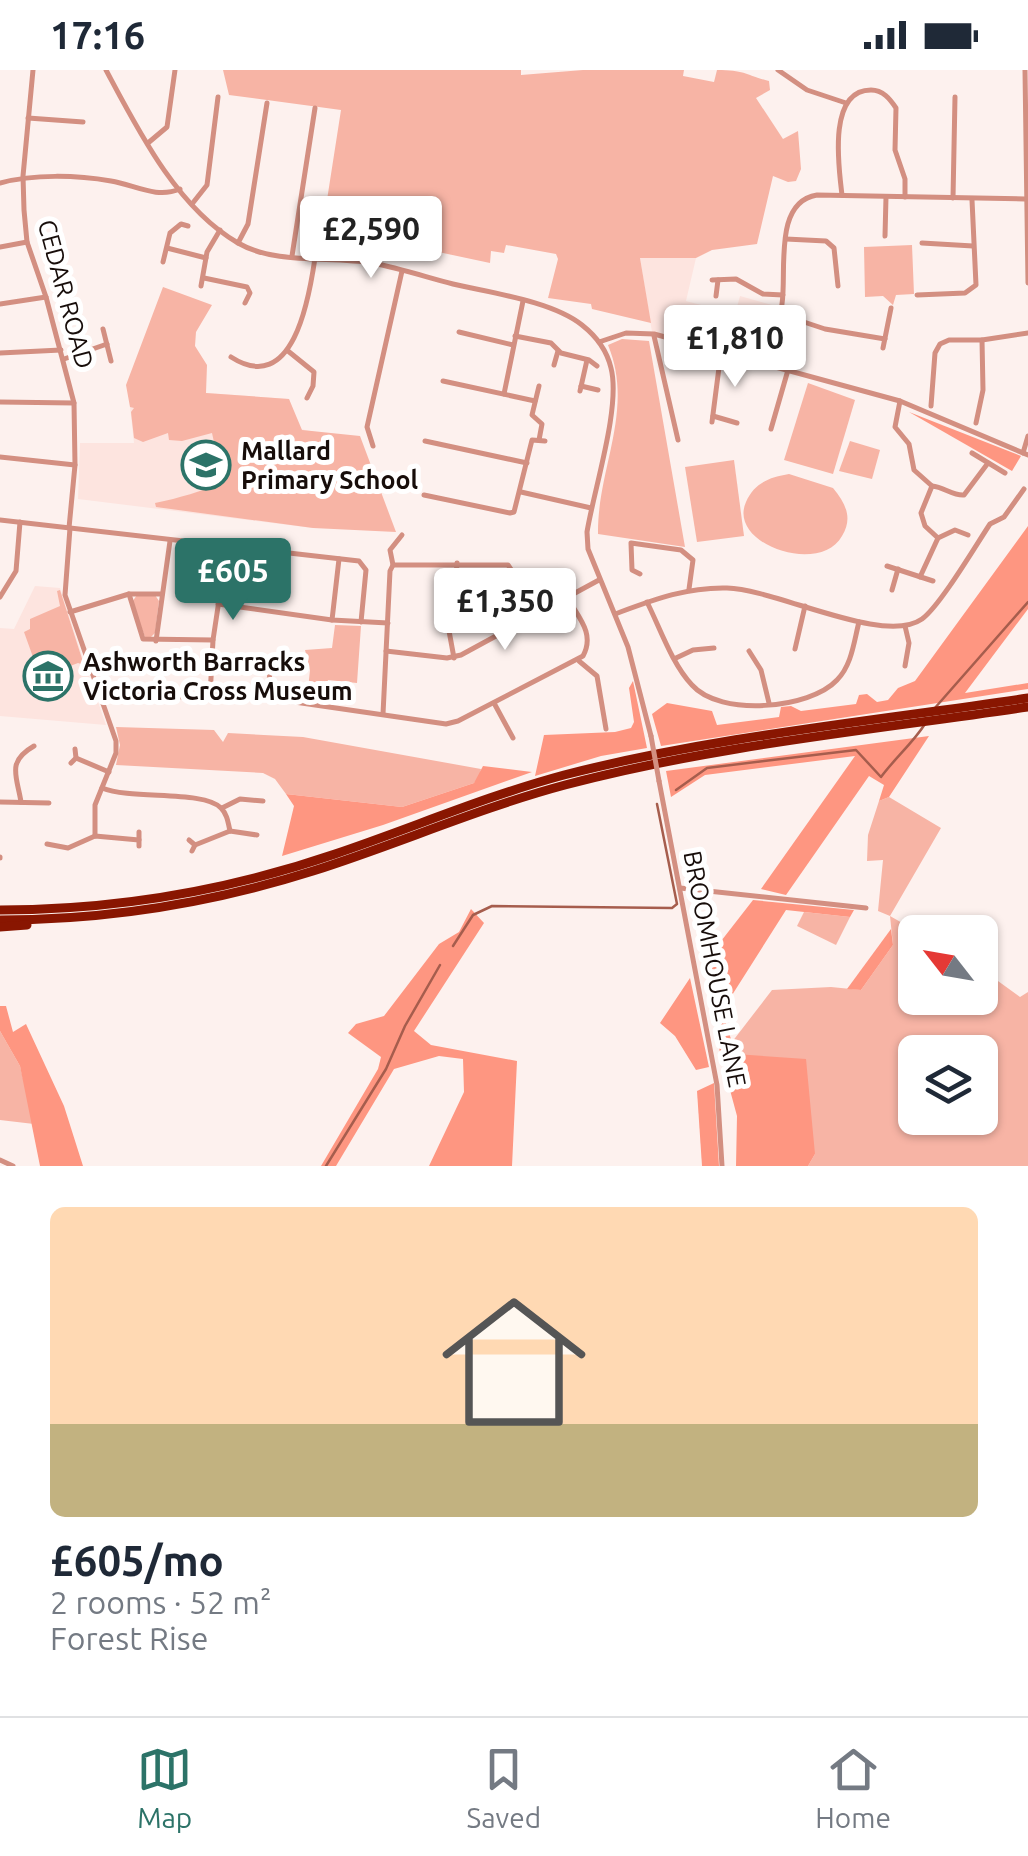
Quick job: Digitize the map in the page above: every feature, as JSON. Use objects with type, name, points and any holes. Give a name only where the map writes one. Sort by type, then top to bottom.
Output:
[{"type":"highway","points":[[0,924],[82,912],[160,907],[268,884],[488,808],[604,775],[1028,698]]},
{"type":"highway","points":[[929,717],[1028,707]]},
{"type":"highway","points":[[0,909],[82,912]]},
{"type":"street","name":"CEDAR ROAD","points":[[34,70],[24,176],[27,242],[74,403],[75,465],[64,587],[116,742],[116,752],[94,810],[95,836]]},
{"type":"street","points":[[148,142],[167,127],[174,70]]},
{"type":"street","points":[[778,70],[814,94],[847,104]]},
{"type":"street","points":[[1025,70],[1028,283]]},
{"type":"street","points":[[110,71],[148,142],[180,189],[238,243],[256,251],[372,264],[524,302],[573,318],[599,342],[611,368],[614,397],[586,541],[598,580],[615,614],[689,590],[743,590],[859,622],[905,626],[925,617],[990,524],[1004,517],[1024,490]]},
{"type":"street","points":[[842,195],[837,144],[847,104],[870,90],[883,94],[893,103],[897,114],[895,150],[905,180],[905,197]]},
{"type":"street","points":[[192,204],[207,185],[218,97]]},
{"type":"street","points":[[953,198],[955,97]]},
{"type":"street","points":[[238,243],[248,222],[267,103]]},
{"type":"street","points":[[292,256],[315,108]]},
{"type":"street","points":[[28,118],[83,122]]},
{"type":"street","points":[[0,183],[24,176],[110,180],[162,194],[180,189]]},
{"type":"street","points":[[766,364],[780,314],[786,239],[791,216],[800,201],[812,195],[1025,199]]},
{"type":"street","points":[[885,236],[886,197]]},
{"type":"street","points":[[917,295],[971,291],[976,282],[972,199]]},
{"type":"street","points":[[163,262],[170,234],[180,224],[188,226]]},
{"type":"street","points":[[220,230],[206,258],[202,282],[247,287],[250,293],[245,303]]},
{"type":"street","points":[[786,239],[826,241],[834,248],[838,286]]},
{"type":"street","points":[[0,246],[27,242]]},
{"type":"street","points":[[922,243],[974,246]]},
{"type":"street","points":[[168,248],[206,258]]},
{"type":"street","points":[[232,357],[262,368],[281,359],[308,300],[314,258]]},
{"type":"street","points":[[373,446],[367,427],[402,271]]},
{"type":"street","points":[[716,296],[715,280],[736,280],[764,294],[783,295]]},
{"type":"street","points":[[0,304],[46,297]]},
{"type":"street","points":[[504,394],[524,302]]},
{"type":"street","points":[[883,348],[891,308]]},
{"type":"street","points":[[780,314],[824,330],[885,339]]},
{"type":"street","points":[[104,329],[111,361]]},
{"type":"street","points":[[459,332],[513,345]]},
{"type":"street","points":[[931,406],[937,348],[949,340],[1028,333]]},
{"type":"street","points":[[599,342],[626,334],[654,334],[900,401],[1025,454],[1028,439]]},
{"type":"street","points":[[654,334],[678,440]]},
{"type":"street","points":[[515,336],[551,343],[558,351],[596,366]]},
{"type":"street","points":[[976,423],[983,390],[982,340]]},
{"type":"street","points":[[64,359],[107,344]]},
{"type":"street","points":[[0,353],[61,350]]},
{"type":"street","points":[[286,350],[314,372],[307,398]]},
{"type":"street","points":[[554,365],[558,351]]},
{"type":"street","points":[[721,352],[712,419],[738,423]]},
{"type":"street","points":[[587,360],[581,388],[598,390]]},
{"type":"street","points":[[771,428],[788,370]]},
{"type":"street","points":[[443,381],[535,401]]},
{"type":"street","points":[[424,495],[510,513],[517,508],[533,439],[542,440],[542,424],[532,415],[539,386]]},
{"type":"street","points":[[900,401],[895,427],[909,444],[915,471],[932,486],[964,495],[988,463]]},
{"type":"street","points":[[0,402],[74,403]]},
{"type":"street","points":[[425,441],[527,463]]},
{"type":"street","points":[[972,453],[1005,473]]},
{"type":"street","points":[[0,457],[75,465]]},
{"type":"street","points":[[932,486],[921,513],[925,526],[938,538]]},
{"type":"street","points":[[521,492],[591,508]]},
{"type":"street","points":[[0,520],[359,561],[365,566],[360,622]]},
{"type":"street","points":[[0,596],[16,571],[20,522]]},
{"type":"street","points":[[920,576],[938,538],[955,530],[968,535]]},
{"type":"street","points":[[382,714],[391,548],[402,536]]},
{"type":"street","points":[[156,640],[170,540]]},
{"type":"street","points":[[640,574],[632,570],[631,544],[681,550],[693,560],[689,590]]},
{"type":"street","points":[[210,697],[213,640],[227,547]]},
{"type":"street","points":[[332,620],[338,560]]},
{"type":"street","points":[[454,658],[446,626],[454,602],[456,564]]},
{"type":"street","points":[[393,565],[512,567],[542,614]]},
{"type":"street","points":[[886,566],[933,581]]},
{"type":"street","points":[[892,590],[898,570]]},
{"type":"street","points":[[386,650],[454,658],[542,614],[598,580]]},
{"type":"street","points":[[70,612],[128,594],[162,594]]},
{"type":"street","points":[[128,594],[141,636],[156,640],[213,640]]},
{"type":"street","points":[[100,696],[267,698],[446,724],[579,660],[587,651],[588,634],[568,599]]},
{"type":"street","points":[[647,602],[693,688],[732,706],[817,694],[838,680],[848,663],[859,622]]},
{"type":"street","points":[[218,604],[332,620],[388,622]]},
{"type":"street","points":[[795,649],[805,606]]},
{"type":"street","name":"BROOMHOUSE LANE","points":[[615,614],[639,681],[659,781],[717,1086],[722,1166]]},
{"type":"street","points":[[905,626],[910,643],[905,666]]},
{"type":"street","points":[[676,658],[693,650],[714,648]]},
{"type":"street","points":[[749,651],[761,670],[769,703]]},
{"type":"street","points":[[579,660],[597,676],[606,729]]},
{"type":"street","points":[[267,698],[268,664],[284,665]]},
{"type":"street","points":[[494,703],[514,738]]},
{"type":"street","points":[[19,744],[24,752]]},
{"type":"street","points":[[21,802],[15,770],[18,758],[34,746]]},
{"type":"street","points":[[75,749],[74,761],[108,772]]},
{"type":"street","points":[[102,788],[123,795],[202,799],[222,808],[230,830]]},
{"type":"street","points":[[222,808],[234,800],[263,801]]},
{"type":"street","points":[[0,802],[38,806],[49,803]]},
{"type":"street","points":[[192,846],[230,830],[257,835]]},
{"type":"street","points":[[47,844],[56,851],[95,836],[139,843],[139,832]]},
{"type":"street","points":[[679,888],[866,908]]},
{"type":"street","points":[[0,1160],[14,1166]]},
{"type":"shaded area","points":[[223,70],[521,70],[521,75],[583,70],[684,70],[683,76],[714,82],[717,70],[734,71],[769,81],[770,90],[756,98],[783,139],[798,131],[801,169],[796,181],[773,176],[757,244],[712,250],[696,258],[640,258],[651,323],[592,309],[591,304],[548,298],[556,254],[506,245],[504,253],[491,251],[490,263],[368,237],[322,232],[341,110],[229,95]]},
{"type":"shaded area","points":[[912,245],[914,294],[896,295],[893,305],[883,296],[865,297],[864,247]]},
{"type":"shaded area","points":[[640,258],[696,258],[686,301],[735,314],[740,296],[783,308],[769,362],[652,332]]},
{"type":"shaded area","points":[[163,287],[212,305],[196,332],[195,346],[207,365],[206,393],[289,399],[302,430],[360,436],[396,532],[313,528],[156,507],[155,503],[223,483],[212,433],[182,441],[169,440],[168,433],[143,442],[134,438],[134,408],[130,407],[126,385]]},
{"type":"shaded area","points":[[622,339],[649,341],[685,547],[598,534],[618,393],[608,345]]},
{"type":"shaded area","points":[[808,383],[855,400],[833,474],[784,460]]},
{"type":"shaded area","name":"Mallard Primary School","points":[[206,393],[289,399],[300,429],[321,433],[313,528],[78,499],[80,443],[134,443],[130,407],[192,414]]},
{"type":"shaded area","points":[[909,412],[1021,456],[1012,471]]},
{"type":"shaded area","points":[[850,441],[880,450],[872,479],[839,471]]},
{"type":"shaded area","points":[[734,460],[744,536],[697,542],[685,467]]},
{"type":"shaded area","points":[[789,474],[833,488],[841,500],[847,523],[831,548],[797,554],[762,542],[750,531],[744,517],[749,495],[763,482]]},
{"type":"shaded area","points":[[1028,526],[1028,609],[965,693],[1028,683],[1028,689],[661,746],[652,714],[667,703],[712,711],[717,725],[779,717],[781,707],[801,711],[856,704],[859,695],[867,694],[877,702],[888,700],[898,688],[915,681]]},
{"type":"shaded area","points":[[35,586],[60,588],[85,673],[106,725],[0,716],[0,628],[14,629]]},
{"type":"shaded area","points":[[60,590],[84,665],[78,663],[44,676],[42,670],[38,671],[24,632],[30,629],[30,619],[60,606]]},
{"type":"shaded area","points":[[137,595],[155,595],[159,601],[155,633],[150,638],[145,637],[132,602]]},
{"type":"shaded area","points":[[335,625],[361,626],[357,683],[328,680],[323,701],[307,699],[310,670],[305,650],[332,648]]},
{"type":"shaded area","points":[[633,681],[647,748],[601,756],[535,776],[544,735],[631,728],[634,722],[629,688]]},
{"type":"shaded area","points":[[116,727],[214,730],[223,742],[228,733],[303,737],[481,769],[474,783],[402,807],[286,794],[275,779],[263,773],[116,765],[120,745]]},
{"type":"shaded area","points":[[929,736],[889,797],[879,801],[884,785],[869,776],[786,895],[761,889],[855,756],[705,775],[671,797],[666,771]]},
{"type":"shaded area","points":[[483,766],[532,772],[282,856],[294,806],[286,794],[402,807],[474,783]]},
{"type":"shaded area","points":[[889,797],[941,828],[890,916],[878,911],[883,860],[867,861],[868,835],[879,801]]},
{"type":"shaded area","points":[[753,900],[854,910],[850,917],[786,910],[727,1003],[724,1018],[732,1042],[721,1053],[806,1059],[815,1154],[808,1166],[736,1166],[737,1116],[720,1053],[704,963]]},
{"type":"shaded area","points":[[471,909],[484,923],[414,1031],[431,1045],[517,1061],[512,1166],[429,1166],[464,1092],[463,1059],[439,1056],[394,1069],[336,1166],[321,1166],[378,1069],[381,1057],[348,1033],[356,1024],[384,1016],[439,944],[459,932]]},
{"type":"shaded area","points":[[804,912],[850,917],[836,945],[797,926]]},
{"type":"shaded area","points":[[890,916],[898,921],[898,1015],[998,1015],[998,981],[1020,997],[1028,992],[1028,1166],[808,1166],[815,1154],[720,1053],[772,990],[861,990],[893,945]]},
{"type":"shaded area","points":[[891,929],[893,945],[861,990],[847,989]]},
{"type":"shaded area","points":[[690,978],[709,1067],[696,1070],[675,1036],[660,1023]]},
{"type":"shaded area","points":[[0,1006],[6,1006],[13,1032],[26,1024],[64,1106],[83,1166],[40,1166],[20,1066],[0,1031]]},
{"type":"shaded area","points":[[0,1031],[20,1066],[34,1124],[0,1120]]},
{"type":"shaded area","points":[[714,1083],[719,1166],[702,1166],[697,1091]]},
{"type":"waterway","points":[[934,709],[1028,602]]},
{"type":"waterway","points":[[676,790],[707,768],[856,750],[881,777],[925,724]]},
{"type":"waterway","points":[[453,946],[473,915],[492,906],[672,908],[677,904],[657,804]]},
{"type":"waterway","points":[[326,1166],[386,1069],[440,965]]},
{"type":"place","name":"Mallard Primary School","points":[[206,465]]},
{"type":"place","name":"Ashworth Barracks Victoria Cross Museum","points":[[48,676]]}]
